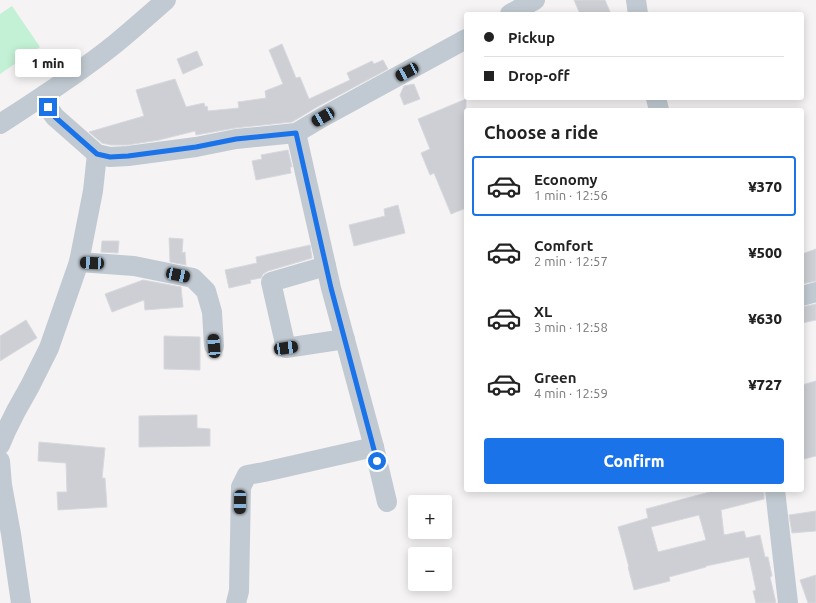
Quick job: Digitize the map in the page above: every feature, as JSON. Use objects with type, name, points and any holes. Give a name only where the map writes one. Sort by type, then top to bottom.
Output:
[{"type":"street","points":[[0,124],[81,70],[115,44],[166,0]]},
{"type":"street","points":[[514,12],[535,0]]},
{"type":"street","points":[[636,0],[638,12]]},
{"type":"street","points":[[41,98],[55,117],[97,154],[110,157],[128,156],[196,147],[236,139],[296,133],[464,40]]},
{"type":"street","points":[[296,133],[326,266],[387,502]]},
{"type":"street","points":[[0,445],[49,348],[79,262],[93,191],[97,154]]},
{"type":"street","points":[[79,262],[134,266],[193,278],[206,291],[212,312],[214,346]]},
{"type":"street","points":[[326,266],[271,282],[286,348],[345,339]]},
{"type":"street","points":[[804,295],[816,292]]},
{"type":"street","points":[[236,603],[239,591],[241,487],[247,475],[374,447]]},
{"type":"street","points":[[0,461],[2,485],[21,603]]},
{"type":"street","points":[[775,492],[788,603]]},
{"type":"green space","points":[[12,6],[40,47],[0,74],[0,14]]},
{"type":"building","points":[[574,0],[605,0],[610,12],[579,12]]},
{"type":"building","points":[[282,44],[296,78],[300,77],[309,99],[350,80],[347,73],[372,61],[374,64],[383,60],[388,69],[292,122],[235,128],[196,135],[195,131],[159,140],[127,145],[111,145],[102,143],[89,132],[144,116],[136,90],[175,79],[186,107],[204,103],[205,107],[207,106],[208,111],[239,108],[238,102],[266,98],[265,91],[283,84],[269,50]]},
{"type":"building","points":[[197,51],[203,65],[183,74],[177,59]]},
{"type":"building","points":[[414,84],[420,99],[404,105],[400,95],[404,86]]},
{"type":"building","points":[[466,100],[466,108],[464,108],[464,209],[451,214],[434,173],[430,175],[421,153],[430,149],[418,119]]},
{"type":"building","points":[[288,150],[292,167],[290,167],[291,173],[256,180],[252,161],[262,159],[261,155]]},
{"type":"building","points":[[398,205],[405,233],[354,246],[349,225],[385,216],[384,209]]},
{"type":"building","points":[[169,238],[183,239],[182,253],[185,252],[186,265],[170,262]]},
{"type":"building","points":[[102,241],[119,241],[118,253],[101,252]]},
{"type":"building","points":[[310,245],[312,258],[268,271],[263,274],[261,278],[250,280],[251,283],[229,288],[225,270],[257,263],[256,257]]},
{"type":"building","points":[[816,249],[816,281],[804,284],[804,253]]},
{"type":"building","points":[[143,280],[181,287],[183,307],[145,310],[144,300],[112,312],[105,294]]},
{"type":"building","points":[[816,304],[816,320],[804,323],[804,307]]},
{"type":"building","points":[[26,320],[37,338],[0,361],[0,336]]},
{"type":"building","points":[[164,336],[200,337],[200,370],[164,369]]},
{"type":"building","points":[[816,381],[816,456],[804,459],[804,384]]},
{"type":"building","points":[[197,415],[197,428],[210,429],[210,446],[139,447],[139,416]]},
{"type":"building","points":[[39,442],[105,448],[102,478],[105,478],[107,507],[58,510],[57,492],[67,492],[66,463],[38,461]]},
{"type":"building","points":[[710,492],[764,492],[764,499],[721,510],[724,535],[744,531],[746,538],[760,535],[765,557],[768,557],[772,576],[770,577],[776,603],[756,603],[753,591],[756,590],[749,557],[706,566],[669,577],[670,581],[634,590],[618,527],[648,518],[646,509]],"holes":[[[699,515],[706,540],[658,552],[651,527]]]},
{"type":"building","points":[[816,511],[816,531],[792,533],[789,515]]},
{"type":"building","points":[[816,575],[816,603],[808,603],[800,580]]},
{"type":"route","points":[[48,107],[55,117],[97,154],[110,157],[196,147],[236,139],[296,133],[331,288],[377,461]]}]
